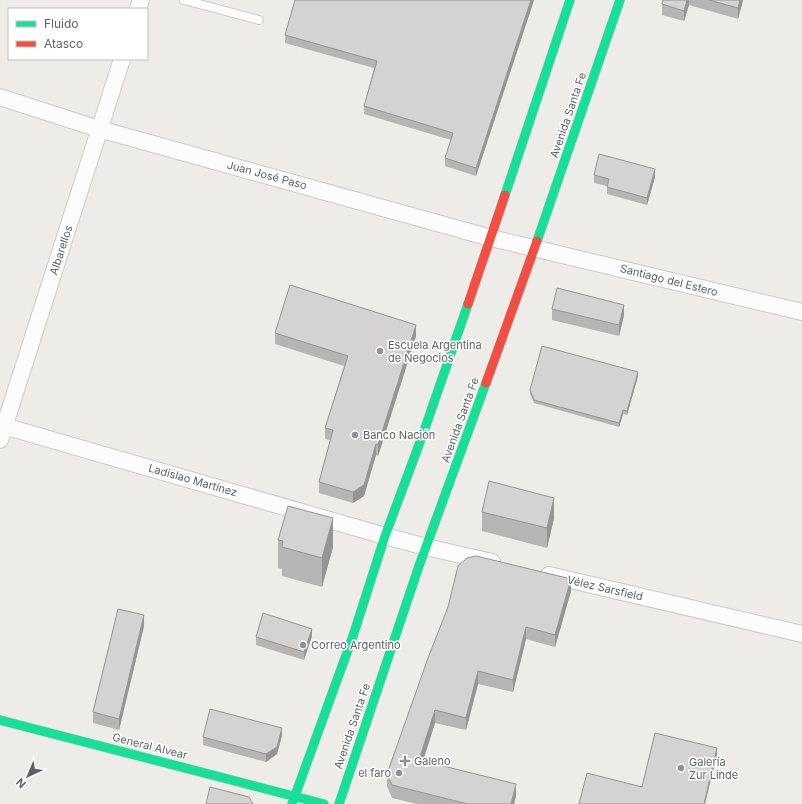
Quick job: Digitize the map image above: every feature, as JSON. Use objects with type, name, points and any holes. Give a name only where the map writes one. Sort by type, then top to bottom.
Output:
[{"type":"main road","points":[[293,800],[353,636],[385,536],[423,434],[491,238],[570,0]]},
{"type":"main road","name":"Avenida Santa Fe","points":[[339,804],[426,547],[535,248],[620,0]]},
{"type":"main road","name":"General Alvear","points":[[0,720],[293,800],[324,804]]},
{"type":"street","name":"Albarellos","points":[[1,431],[122,60]]},
{"type":"street","name":"Juan José Paso","points":[[0,97],[99,129],[491,238],[535,248]]},
{"type":"street","name":"Santiago del Estero","points":[[535,248],[802,312]]},
{"type":"street","name":"Ladislao Martínez","points":[[1,431],[385,536]]},
{"type":"street","points":[[385,536],[506,565]]},
{"type":"street","name":"Vélez Sarsfield","points":[[537,572],[802,634]]},
{"type":"lane","points":[[184,0],[259,20]]},
{"type":"building","points":[[295,0],[531,0],[476,168],[445,158],[453,133],[364,106],[377,61],[285,35]]},
{"type":"building","points":[[663,0],[687,0],[684,11],[662,4]]},
{"type":"building","points":[[709,0],[740,0],[738,8]]},
{"type":"building","points":[[599,154],[655,169],[647,198],[607,187],[609,179],[594,175]]},
{"type":"building","points":[[290,285],[416,325],[378,445],[376,444],[364,485],[353,492],[319,482],[333,430],[325,428],[348,356],[275,333]]},
{"type":"building","points":[[557,288],[624,305],[619,325],[552,309]]},
{"type":"building","points":[[542,346],[638,372],[627,411],[623,410],[619,423],[534,400],[530,390]]},
{"type":"building","points":[[489,481],[554,498],[547,528],[482,512]]},
{"type":"building","points":[[288,506],[333,518],[322,558],[282,547],[283,541],[278,540]]},
{"type":"building","points":[[476,556],[571,579],[555,635],[526,627],[513,680],[478,671],[466,718],[435,710],[419,760],[516,784],[511,804],[468,804],[392,785],[387,774],[428,658],[448,607],[458,566],[467,558]]},
{"type":"building","points":[[118,609],[144,615],[119,719],[93,712]]},
{"type":"building","points":[[263,613],[312,629],[304,652],[256,637]]},
{"type":"building","points":[[210,709],[282,728],[277,747],[266,754],[203,737]]},
{"type":"building","points":[[655,733],[717,748],[704,804],[579,804],[587,773],[642,787]]},
{"type":"building","points":[[210,787],[249,797],[253,804],[206,804]]},
{"type":"traffic: fast","points":[[505,195],[570,0]]},
{"type":"traffic: fast","points":[[537,241],[620,0]]},
{"type":"traffic: fast","points":[[292,804],[353,636],[385,536],[423,434],[468,304]]},
{"type":"traffic: fast","points":[[339,804],[419,566],[486,383]]},
{"type":"traffic: fast","points":[[0,720],[324,804]]},
{"type":"traffic: jam","points":[[468,304],[505,195]]},
{"type":"traffic: jam","points":[[486,383],[537,241]]},
{"type":"place","name":"Escuela Argentina de Negocios","points":[[380,351]]},
{"type":"place","name":"Banco Nación","points":[[355,435]]},
{"type":"place","name":"Correo Argentino","points":[[303,645]]},
{"type":"place","name":"Galeno","points":[[405,761]]},
{"type":"place","name":"Galería Zur Linde","points":[[681,768]]},
{"type":"place","name":"el faro","points":[[399,773]]}]
